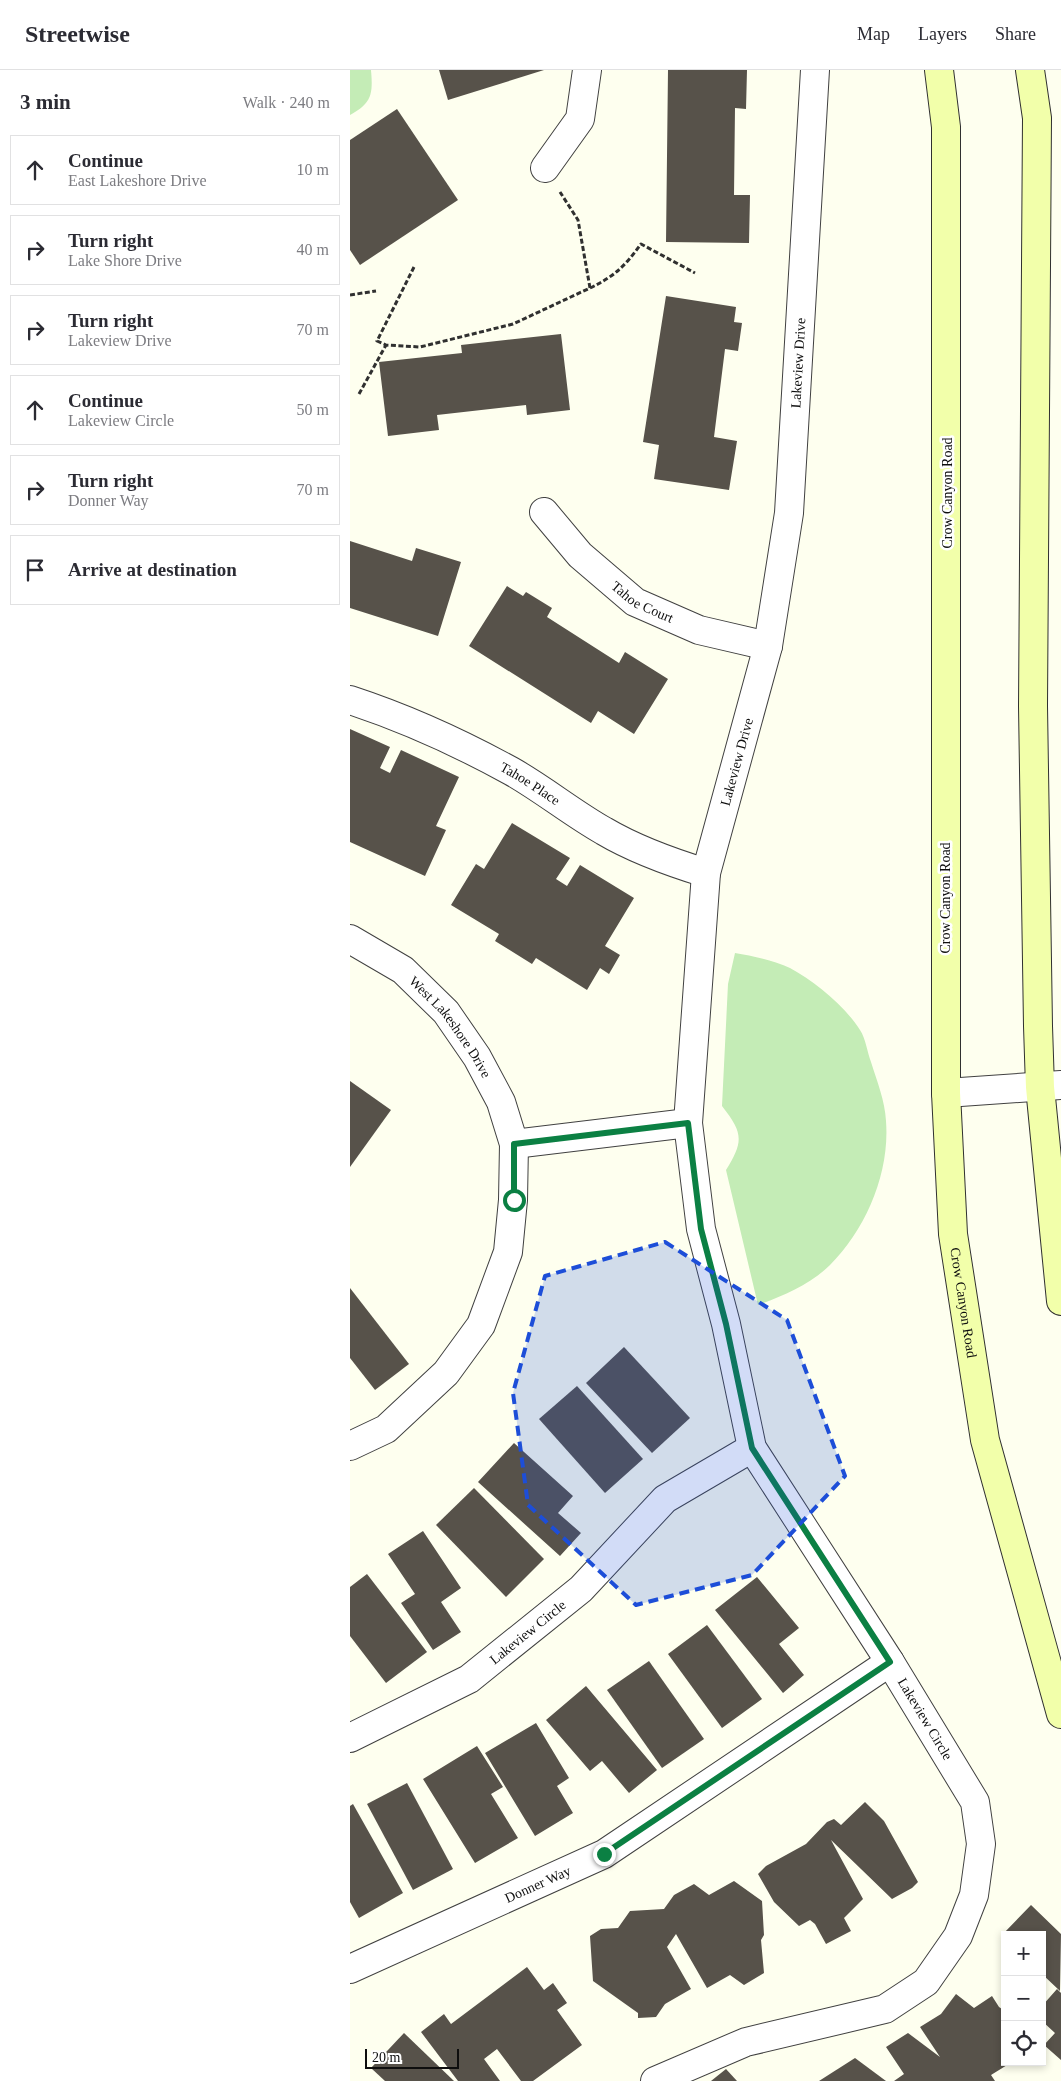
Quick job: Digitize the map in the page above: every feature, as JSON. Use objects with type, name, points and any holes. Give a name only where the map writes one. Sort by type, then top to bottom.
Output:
[{"type":"main road","name":"Crow Canyon Road","points":[[939,70],[946,127],[946,1093],[953,1234],[985,1440],[1061,1714]]},
{"type":"main road","points":[[1030,70],[1037,118],[1033,706],[1061,1301]]},
{"type":"street","points":[[545,168],[580,118],[587,70]]},
{"type":"street","name":"Lakeview Drive","points":[[752,1448],[726,1324],[701,1229],[688,1123],[706,873],[768,646],[788,513],[815,70]]},
{"type":"street","name":"Tahoe Court","points":[[544,512],[580,555],[634,602],[699,630],[768,646]]},
{"type":"street","name":"Tahoe Place","points":[[350,700],[422,728],[511,771],[604,831],[660,859],[706,873]]},
{"type":"street","name":"West Lakeshore Drive","points":[[350,939],[403,970],[446,1012],[477,1057],[501,1102],[514,1144],[514,1200],[508,1252],[480,1325],[446,1373],[386,1429],[350,1446]]},
{"type":"street","points":[[946,1093],[1051,1086]]},
{"type":"street","points":[[514,1144],[688,1123]]},
{"type":"street","name":"Lakeview Circle","points":[[350,1738],[469,1678],[581,1589],[665,1498],[752,1448],[890,1662],[975,1802],[981,1844],[974,1895],[958,1936],[926,1982],[885,2009],[746,2042],[655,2081]]},
{"type":"street","name":"Donner Way","points":[[350,1969],[604,1854],[890,1662]]},
{"type":"path","points":[[545,168],[578,220],[590,288]]},
{"type":"path","points":[[414,267],[377,341],[386,344],[420,347],[513,324],[611,278],[629,260],[641,244],[695,273]]},
{"type":"path","points":[[350,295],[376,291]]},
{"type":"path","points":[[358,394],[386,344]]},
{"type":"highlighted area","points":[[665,1242],[787,1320],[845,1476],[752,1575],[636,1605],[528,1505],[513,1393],[545,1276]]},
{"type":"green space","points":[[350,70],[371,70],[372,85],[367,102],[350,115]]},
{"type":"green space","points":[[735,953],[784,965],[819,987],[838,1003],[854,1021],[864,1037],[882,1099],[886,1121],[886,1141],[880,1180],[865,1217],[843,1251],[822,1272],[805,1284],[758,1305],[726,1170],[736,1152],[739,1137],[734,1123],[722,1106],[728,984]]},
{"type":"building","points":[[439,70],[544,70],[448,100]]},
{"type":"building","points":[[668,70],[747,70],[746,109],[735,108],[734,195],[750,195],[749,243],[666,242]]},
{"type":"building","points":[[397,109],[458,200],[360,265],[350,250],[350,140]]},
{"type":"building","points":[[666,296],[736,307],[734,322],[742,323],[738,351],[725,349],[714,437],[737,441],[729,490],[654,479],[659,445],[643,442]]},
{"type":"building","points":[[561,334],[570,410],[527,415],[526,405],[437,415],[439,430],[388,436],[379,362],[462,353],[461,345]]},
{"type":"building","points":[[350,541],[412,561],[416,548],[461,562],[438,636],[350,608]]},
{"type":"building","points":[[507,586],[523,596],[526,592],[552,608],[547,617],[619,663],[625,652],[668,679],[634,734],[598,711],[591,723],[469,646]]},
{"type":"building","points":[[350,729],[390,747],[380,768],[390,773],[401,750],[459,777],[436,826],[446,830],[425,876],[350,842]]},
{"type":"building","points":[[512,823],[570,858],[556,879],[567,886],[580,865],[634,898],[605,946],[620,955],[609,974],[600,968],[587,990],[536,958],[532,964],[495,941],[499,934],[451,905],[476,864],[484,869]]},
{"type":"building","points":[[350,1081],[391,1110],[350,1167]]},
{"type":"building","points":[[350,1288],[409,1364],[375,1390],[350,1358]]},
{"type":"building","points":[[624,1347],[690,1418],[652,1453],[586,1383]]},
{"type":"building","points":[[577,1386],[643,1459],[605,1493],[539,1419]]},
{"type":"building","points":[[514,1443],[573,1496],[558,1513],[581,1533],[560,1556],[478,1482]]},
{"type":"building","points":[[474,1488],[544,1559],[506,1597],[436,1525]]},
{"type":"building","points":[[423,1531],[461,1588],[441,1602],[461,1632],[433,1650],[401,1603],[415,1594],[388,1554]]},
{"type":"building","points":[[367,1574],[427,1652],[386,1683],[350,1636],[350,1587]]},
{"type":"building","points":[[757,1577],[799,1628],[779,1644],[804,1675],[783,1693],[715,1610]]},
{"type":"building","points":[[707,1625],[762,1699],[722,1728],[668,1654]]},
{"type":"building","points":[[649,1661],[704,1739],[662,1768],[607,1690]]},
{"type":"building","points":[[586,1686],[657,1770],[629,1793],[602,1761],[590,1771],[546,1720]]},
{"type":"building","points":[[536,1723],[569,1778],[557,1786],[573,1813],[535,1836],[485,1753]]},
{"type":"building","points":[[477,1746],[503,1787],[491,1794],[518,1838],[475,1863],[423,1779]]},
{"type":"building","points":[[407,1783],[453,1869],[413,1890],[367,1804]]},
{"type":"building","points":[[865,1802],[884,1821],[918,1882],[912,1888],[892,1899],[831,1840],[863,1899],[844,1918],[851,1931],[826,1944],[815,1924],[810,1920],[799,1926],[774,1902],[758,1874],[766,1866],[806,1844],[827,1822],[834,1819],[841,1825]]},
{"type":"building","points":[[353,1804],[403,1893],[359,1918],[350,1902],[350,1806]]},
{"type":"building","points":[[734,1881],[762,1901],[764,1935],[761,1940],[764,1973],[744,1985],[730,1975],[707,1988],[676,1934],[667,1947],[691,1989],[665,2004],[656,2017],[638,2018],[638,2013],[593,1981],[590,1936],[601,1929],[618,1928],[630,1911],[664,1909],[674,1895],[694,1884],[709,1895]]},
{"type":"building","points":[[1031,1905],[1061,1934],[1060,1991],[1046,1978],[1046,1931],[1006,1931]]},
{"type":"building","points":[[527,1967],[544,1990],[553,1983],[567,2003],[557,2010],[582,2045],[533,2081],[521,2081],[497,2049],[484,2059],[500,2081],[458,2081],[421,2032],[444,2014],[451,2024]]},
{"type":"building","points":[[1057,1989],[1061,1993],[1061,2060],[1046,2047],[1046,2043],[1055,2033],[1046,2025],[1046,2001]]},
{"type":"building","points":[[956,1994],[974,2008],[992,1996],[1001,2008],[1001,2066],[1006,2066],[991,2075],[995,2081],[894,2081],[904,2074],[886,2047],[908,2033],[940,2057],[920,2027],[941,2014]]},
{"type":"building","points":[[404,2033],[454,2081],[385,2081],[371,2068]]},
{"type":"building","points":[[855,2058],[886,2081],[819,2081]]},
{"type":"building","points":[[726,2069],[737,2081],[711,2081]]},
{"type":"route","points":[[514,1200],[514,1144],[688,1123],[701,1229],[726,1324],[752,1448],[890,1662],[604,1854]]}]
